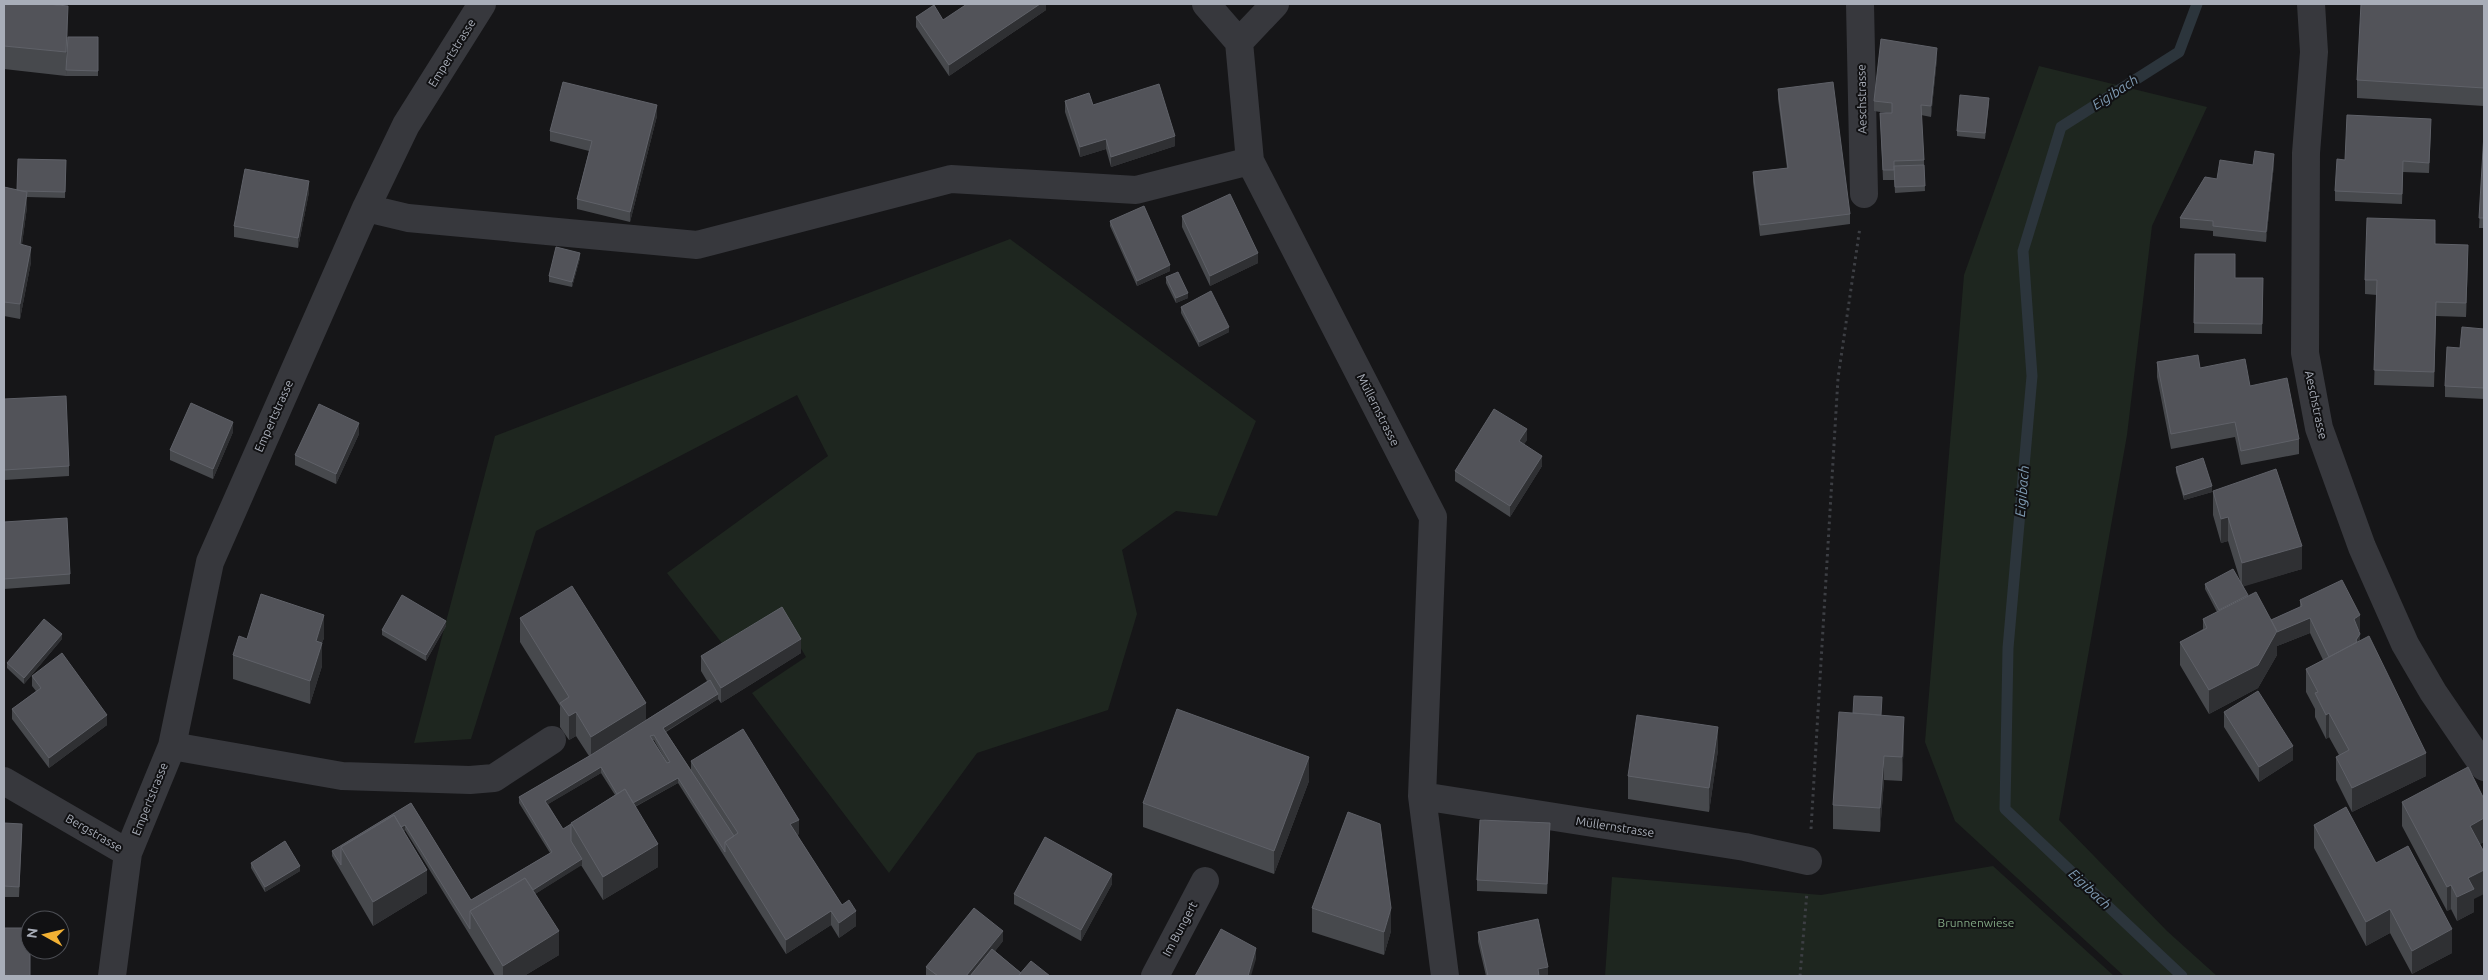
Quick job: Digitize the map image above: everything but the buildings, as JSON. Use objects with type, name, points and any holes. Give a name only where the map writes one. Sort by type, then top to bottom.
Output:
[{"type":"street","name":"Empertstrasse","points":[[128,853],[172,746],[210,562],[366,208],[406,125],[482,4]]},
{"type":"street","points":[[1206,4],[1238,42],[1275,4]]},
{"type":"street","name":"Aeschstrasse","points":[[1860,4],[1864,194]]},
{"type":"street","name":"Aeschstrasse","points":[[2311,4],[2314,52],[2306,153],[2305,353],[2319,428],[2362,547],[2406,644],[2433,692],[2484,767]]},
{"type":"street","name":"Müllernstrasse","points":[[1238,42],[1250,161],[1434,517],[1422,796],[1441,956],[1446,976]]},
{"type":"street","points":[[366,208],[408,218],[696,245],[951,179],[1136,190],[1250,161]]},
{"type":"street","points":[[172,746],[342,776],[470,780],[494,778],[552,740]]},
{"type":"street","name":"Bergstrasse","points":[[4,781],[128,853],[112,976]]},
{"type":"street","name":"Müllernstrasse","points":[[1422,796],[1745,847],[1808,861]]},
{"type":"street","name":"Im Bungert","points":[[1155,976],[1205,881]]},
{"type":"path","points":[[1800,976],[1820,698],[1838,378],[1864,194]]},
{"type":"green space","points":[[2039,66],[2207,107],[2152,226],[2127,435],[2059,820],[2167,931],[2217,976],[2124,976],[1955,821],[1925,742],[1964,275]]},
{"type":"green space","points":[[1010,239],[1256,421],[1217,516],[1176,511],[1122,550],[1137,614],[1108,710],[977,753],[889,873],[752,693],[806,657],[783,618],[725,647],[667,573],[828,456],[797,395],[536,531],[471,739],[414,743],[495,436]]},
{"type":"green space","name":"Brunnenwiese","points":[[1993,866],[2114,976],[1605,976],[1612,877],[1821,895]]},
{"type":"waterway","name":"Eigibach","points":[[2182,976],[2005,809],[2008,648],[2032,376],[2023,251],[2061,127],[2179,52],[2197,4]]}]
